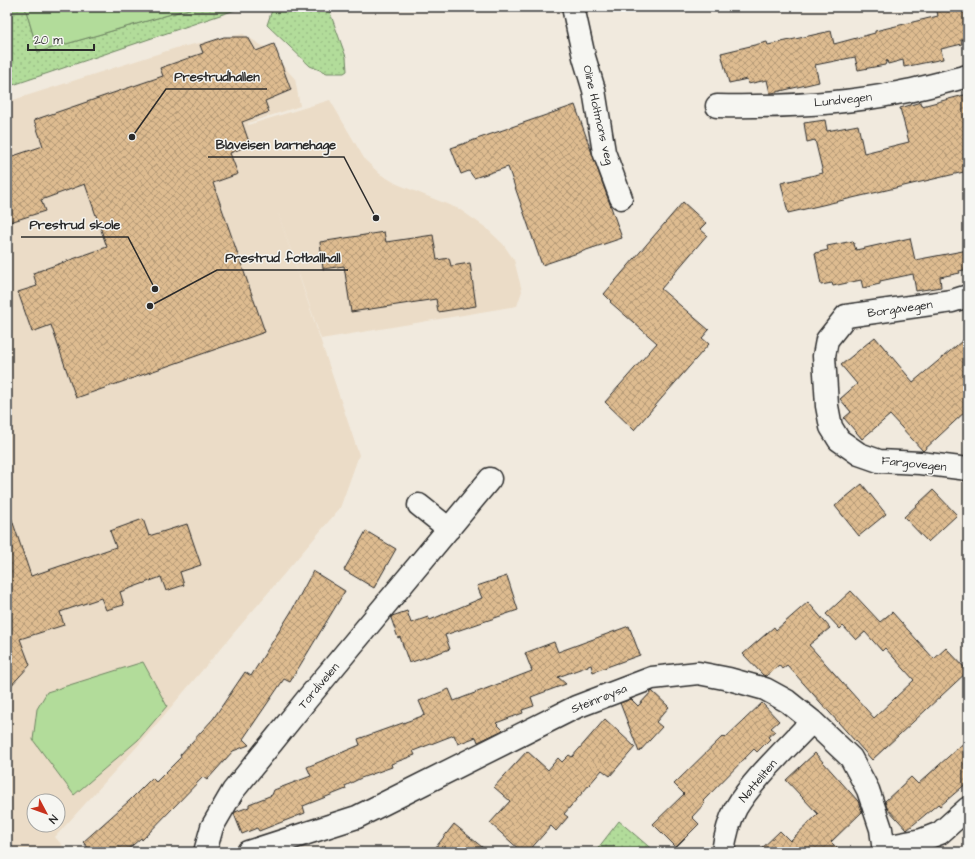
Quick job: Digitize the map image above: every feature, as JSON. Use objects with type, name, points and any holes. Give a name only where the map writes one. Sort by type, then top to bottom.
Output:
[{"type":"street","name":"Oline Holtmons veg","points":[[573,7],[584,57],[594,90],[604,152],[622,198]]},
{"type":"street","name":"Lundvegen","points":[[717,106],[762,107],[833,102],[896,94],[968,76]]},
{"type":"street","name":"Borgåvegen","points":[[837,328],[846,316],[952,301],[968,296]]},
{"type":"street","name":"Fargovegen","points":[[837,328],[828,340],[824,356],[827,406],[831,427],[839,440],[859,454],[879,461],[920,463],[968,470]]},
{"type":"street","name":"Tordivelen","points":[[205,852],[212,827],[233,791],[308,698],[490,479]]},
{"type":"street","points":[[419,505],[449,529]]},
{"type":"street","name":"Steinrøysa","points":[[248,852],[357,816],[576,707],[652,678],[698,673],[729,679],[765,689],[787,700],[812,721],[851,758],[868,790],[884,850]]},
{"type":"street","name":"Nøtteliten","points":[[723,852],[725,836],[736,808],[750,788],[812,721]]},
{"type":"street","points":[[884,850],[922,840],[940,833],[968,808]]},
{"type":"shaded area","points":[[243,34],[269,50],[295,79],[300,106],[248,123],[248,125],[330,100],[365,160],[380,174],[397,184],[459,209],[485,227],[503,244],[514,260],[522,291],[517,306],[321,339],[277,210],[359,455],[340,508],[143,740],[66,825],[66,793],[26,793],[26,833],[59,833],[55,837],[68,852],[7,852],[7,102],[176,48]]},
{"type":"green space","points":[[7,7],[25,7],[38,52],[196,7],[238,7],[235,10],[7,87]]},
{"type":"green space","points":[[25,7],[196,7],[38,52]]},
{"type":"green space","points":[[273,7],[328,7],[346,57],[347,71],[344,73],[327,73],[310,66],[267,25]]},
{"type":"green space","points":[[143,662],[167,706],[138,740],[74,795],[33,740],[37,709],[47,692]]},
{"type":"green space","points":[[619,821],[655,852],[595,852]]},
{"type":"building","points":[[936,7],[968,7],[968,23],[964,24],[968,39],[961,40],[962,44],[941,49],[943,59],[904,67],[903,60],[888,64],[887,60],[885,65],[858,70],[855,57],[815,65],[819,82],[772,93],[770,93],[767,80],[748,84],[747,79],[729,83],[721,53],[767,42],[768,45],[831,31],[834,44],[875,33],[875,31],[938,16]]},
{"type":"building","points":[[224,37],[248,37],[256,51],[274,44],[291,90],[265,101],[269,112],[242,122],[250,145],[230,153],[238,174],[213,183],[265,332],[76,398],[51,325],[32,332],[18,292],[37,286],[33,273],[107,247],[85,184],[41,200],[45,211],[7,223],[7,158],[43,146],[34,120],[163,76],[160,68],[203,53],[200,45]]},
{"type":"building","points":[[968,94],[968,171],[788,213],[781,183],[823,173],[815,140],[807,142],[804,123],[825,120],[827,131],[858,125],[864,153],[909,142],[900,108],[921,102],[922,106]]},
{"type":"building","points":[[575,105],[622,238],[542,265],[508,167],[474,178],[469,171],[461,174],[451,148]]},
{"type":"building","points":[[683,202],[706,223],[700,229],[707,235],[661,289],[709,330],[702,338],[709,344],[634,430],[605,402],[657,343],[610,302],[611,301],[604,294]]},
{"type":"building","points":[[384,232],[386,242],[433,235],[437,260],[449,258],[451,266],[470,263],[476,306],[438,312],[436,299],[351,312],[344,266],[323,269],[320,242]]},
{"type":"building","points":[[910,238],[915,260],[968,250],[968,269],[959,271],[960,273],[940,277],[941,287],[916,291],[913,274],[880,281],[880,284],[863,288],[861,280],[833,286],[832,283],[821,285],[815,253],[828,250],[827,246],[853,241],[856,250]]},
{"type":"building","points":[[968,336],[968,409],[923,451],[890,415],[862,439],[844,418],[851,412],[840,399],[857,384],[841,365],[875,337],[913,382]]},
{"type":"building","points":[[862,484],[886,514],[859,536],[835,506]]},
{"type":"building","points":[[933,490],[957,515],[928,542],[904,517]]},
{"type":"building","points":[[10,514],[31,576],[116,547],[110,531],[143,519],[149,536],[187,524],[201,565],[180,572],[184,585],[166,591],[161,577],[120,592],[124,605],[106,610],[101,598],[60,612],[64,625],[20,639],[30,665],[7,690],[7,515]]},
{"type":"building","points":[[366,531],[396,549],[374,588],[344,570]]},
{"type":"building","points":[[313,571],[345,591],[290,682],[284,679],[243,739],[249,745],[233,751],[207,780],[203,777],[142,840],[141,838],[125,852],[92,852],[83,842],[129,801],[152,778],[156,782],[181,757],[180,755],[213,719],[245,672],[251,676],[291,612]]},
{"type":"building","points":[[507,576],[518,610],[445,635],[450,649],[409,663],[400,637],[398,638],[391,618],[392,616],[407,611],[411,623],[428,617],[430,620],[482,598],[477,586]]},
{"type":"building","points":[[851,591],[880,622],[892,612],[934,659],[946,648],[968,671],[872,760],[787,665],[782,669],[779,665],[766,676],[763,675],[743,654],[774,627],[776,630],[808,602],[830,628],[809,645],[874,718],[914,680],[885,648],[882,651],[865,632],[856,640],[843,626],[840,629],[826,614]]},
{"type":"building","points":[[629,626],[640,655],[593,672],[591,665],[558,677],[566,684],[531,697],[534,706],[522,710],[523,713],[496,723],[503,730],[478,742],[476,737],[458,744],[454,735],[413,751],[415,755],[391,764],[392,767],[361,778],[345,786],[346,789],[303,806],[305,813],[259,831],[257,828],[242,834],[234,814],[235,812],[249,807],[249,804],[272,795],[274,790],[311,776],[307,767],[360,745],[358,739],[425,715],[419,701],[449,689],[454,701],[532,671],[525,653],[554,642],[558,652]]},
{"type":"building","points":[[652,691],[669,707],[656,722],[662,727],[639,752],[620,703],[631,699],[638,706]]},
{"type":"building","points":[[762,703],[779,721],[771,728],[775,731],[768,737],[770,739],[757,752],[754,749],[703,801],[705,803],[692,817],[699,824],[676,847],[653,824],[684,794],[674,784],[723,736],[725,738]]},
{"type":"building","points":[[605,719],[635,747],[610,776],[602,770],[564,814],[568,817],[556,831],[551,826],[528,852],[522,852],[490,823],[510,801],[494,787],[527,751],[548,770],[558,758],[562,762],[569,755],[572,757]]},
{"type":"building","points":[[968,739],[968,782],[940,806],[938,804],[907,830],[887,808],[885,801],[911,777],[918,784]]},
{"type":"building","points":[[815,753],[858,801],[862,812],[831,842],[841,852],[758,852],[780,831],[790,841],[818,814],[786,780]]},
{"type":"building","points":[[454,824],[488,852],[432,852]]},
{"type":"place","name":"Prestrudhallen","points":[[132,137]]},
{"type":"place","name":"Blåveisen barnehage","points":[[376,218]]},
{"type":"place","name":"Prestrud skole","points":[[155,289]]},
{"type":"place","name":"Prestrud fotballhall","points":[[150,306]]}]
